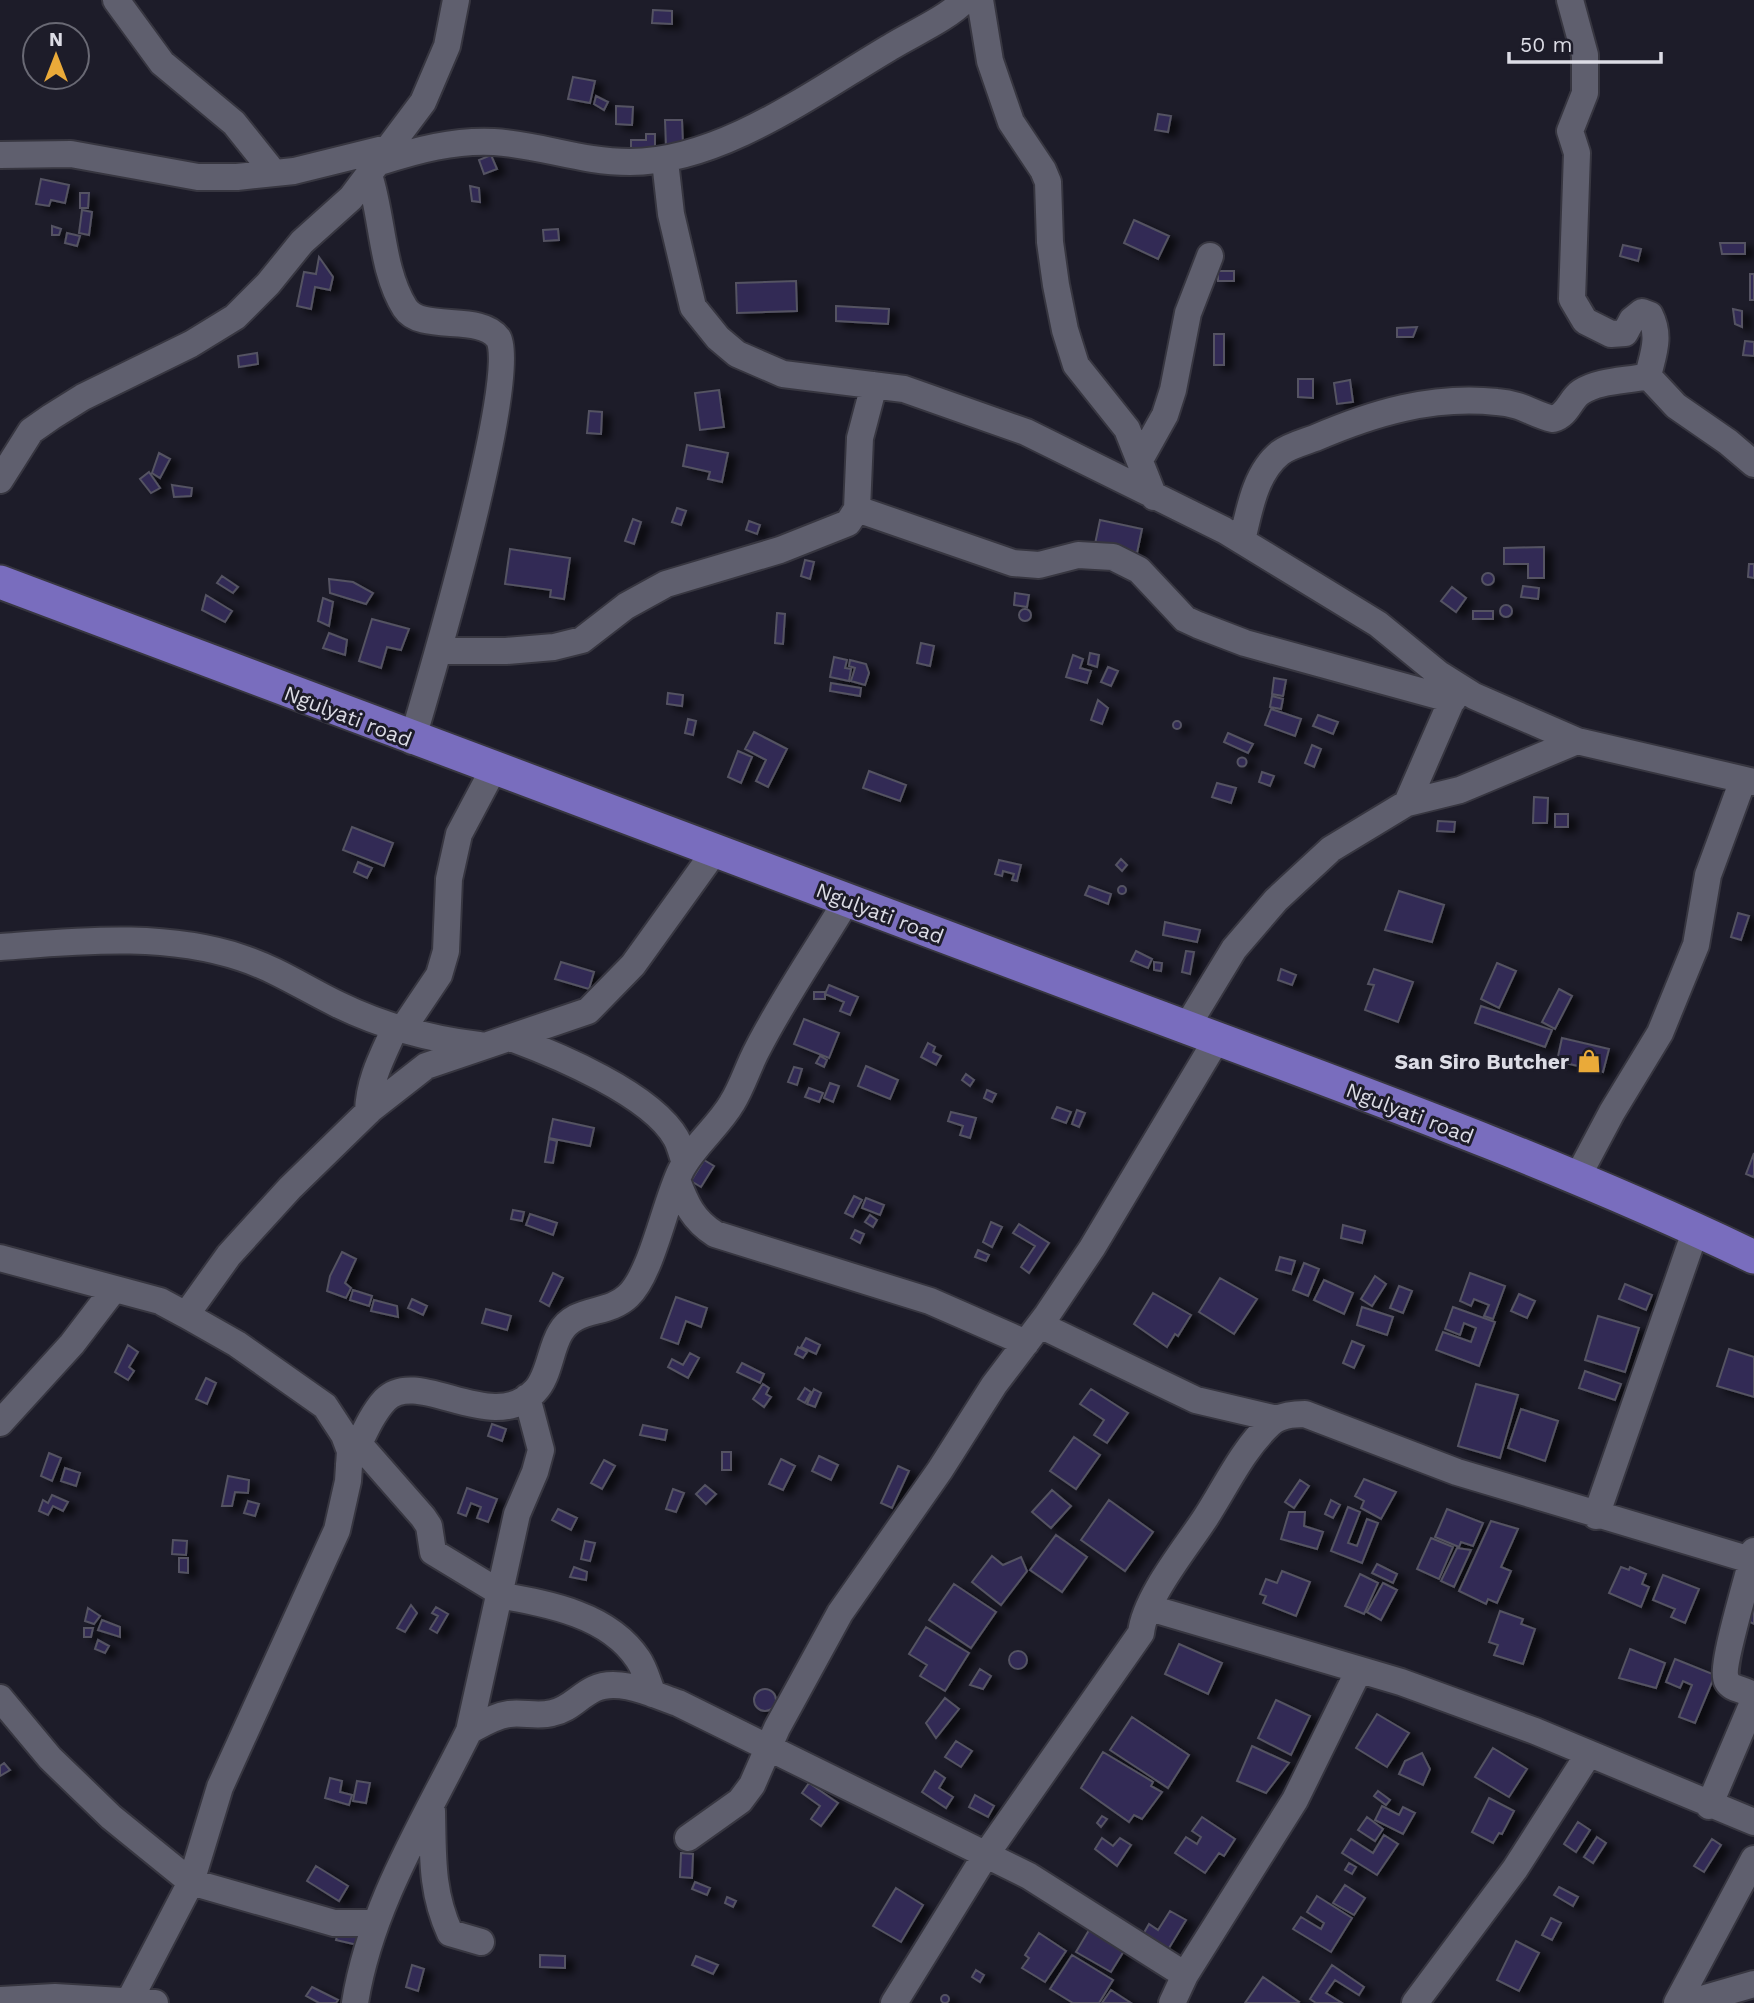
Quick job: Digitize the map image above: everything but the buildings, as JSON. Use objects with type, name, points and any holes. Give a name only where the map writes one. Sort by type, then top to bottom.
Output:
[{"type":"main road","name":"Ngulyati road","points":[[0,582],[412,741],[847,900],[1578,1177],[1754,1257]]},
{"type":"street","points":[[116,0],[162,63],[234,123],[274,173]]},
{"type":"street","points":[[0,480],[31,432],[51,417],[83,397],[191,344],[235,317],[268,284],[302,242],[351,198],[423,102],[447,46],[456,0]]},
{"type":"street","points":[[0,155],[71,154],[198,177],[274,173],[342,161],[380,161],[421,148],[494,142],[542,149],[590,162],[665,161],[708,148],[827,86],[965,0]]},
{"type":"street","points":[[979,0],[990,61],[1011,122],[1048,182],[1050,242],[1056,285],[1065,330],[1076,365],[1127,429],[1154,497]]},
{"type":"street","points":[[1570,0],[1585,55],[1585,93],[1570,131],[1577,153],[1572,299],[1585,321],[1611,334],[1625,333],[1642,312],[1650,315],[1656,327],[1657,340],[1648,376]]},
{"type":"street","points":[[380,161],[377,199],[394,283],[406,310],[424,319],[487,328],[498,337],[503,347],[498,412],[438,651],[412,741]]},
{"type":"street","points":[[665,161],[671,214],[693,307],[718,338],[737,354],[783,374],[904,389],[1006,424],[1242,541],[1378,624],[1455,693]]},
{"type":"street","points":[[1140,458],[1165,415],[1173,390],[1188,313],[1210,256]]},
{"type":"street","points":[[1648,376],[1676,407],[1728,442],[1754,464]]},
{"type":"street","points":[[1242,541],[1264,472],[1281,452],[1362,418],[1445,400],[1524,406],[1553,419],[1560,417],[1579,393],[1596,385],[1648,376]]},
{"type":"street","points":[[438,651],[506,652],[554,647],[582,640],[626,606],[666,583],[780,550],[848,523],[857,509],[860,438],[874,385]]},
{"type":"street","points":[[857,509],[1013,563],[1052,564],[1078,555],[1113,557],[1139,570],[1185,619],[1245,643],[1474,696],[1577,741],[1749,781],[1708,875],[1696,945],[1660,1033],[1612,1112],[1578,1177]]},
{"type":"street","points":[[1406,803],[1455,693]]},
{"type":"street","points":[[688,1838],[740,1801],[752,1785],[792,1698],[840,1613],[940,1470],[994,1385],[1092,1248],[1201,1033],[1234,949],[1276,900],[1331,849],[1406,803],[1460,790],[1577,741]]},
{"type":"street","points":[[368,1112],[375,1070],[398,1029],[439,975],[446,951],[449,879],[459,834],[493,770]]},
{"type":"street","points":[[186,1315],[238,1246],[290,1188],[368,1112],[426,1066],[588,1011],[633,965],[715,851]]},
{"type":"street","points":[[0,2000],[55,1997],[137,2002],[191,1882],[220,1787],[337,1530],[354,1454],[377,1410],[396,1392],[411,1389],[470,1405],[517,1403],[536,1391],[560,1334],[574,1316],[607,1307],[628,1296],[643,1271],[681,1172],[733,1102],[757,1049],[847,900]]},
{"type":"street","points":[[2,939],[132,940],[192,946],[242,958],[398,1029],[432,1039],[499,1042],[589,1069],[652,1112],[676,1138],[686,1204],[698,1223],[715,1234],[1033,1334],[1196,1401],[1277,1419],[1305,1414],[1457,1472],[1596,1516],[1753,1558],[1728,1650],[1725,1676],[1731,1685],[1749,1692],[1754,1699],[1709,1806]]},
{"type":"street","points":[[1596,1516],[1696,1229]]},
{"type":"street","points":[[0,1258],[160,1301],[237,1344],[325,1406],[344,1435],[350,1451],[423,1517],[429,1526],[433,1552],[499,1594],[568,1611],[602,1625],[622,1639],[639,1661],[653,1694]]},
{"type":"street","points":[[0,1423],[72,1344],[114,1289]]},
{"type":"street","points":[[355,2003],[360,1968],[375,1923],[469,1731],[517,1514],[535,1472],[541,1450],[527,1397]]},
{"type":"street","points":[[894,2003],[985,1856],[1141,1633],[1142,1621],[1231,1475],[1258,1438],[1277,1419]]},
{"type":"street","points":[[1150,1608],[1401,1682],[1535,1731],[1709,1806],[1754,1822]]},
{"type":"street","points":[[1172,2003],[1185,1975],[1295,1800],[1359,1670]]},
{"type":"street","points":[[469,1731],[490,1719],[509,1714],[552,1714],[603,1686],[635,1688],[653,1694],[678,1703],[769,1747],[1049,1887],[1185,1975]]},
{"type":"street","points":[[0,1698],[50,1758],[111,1817],[191,1882],[334,1923],[375,1923]]},
{"type":"street","points":[[1415,2003],[1515,1869],[1588,1755]]},
{"type":"street","points":[[432,1806],[433,1870],[438,1907],[450,1933],[481,1942]]},
{"type":"street","points":[[1677,2003],[1754,1859]]},
{"type":"street","points":[[1688,2003],[1754,1984]]},
{"type":"place","name":"San Siro Butcher","points":[[1589,1061]]}]
